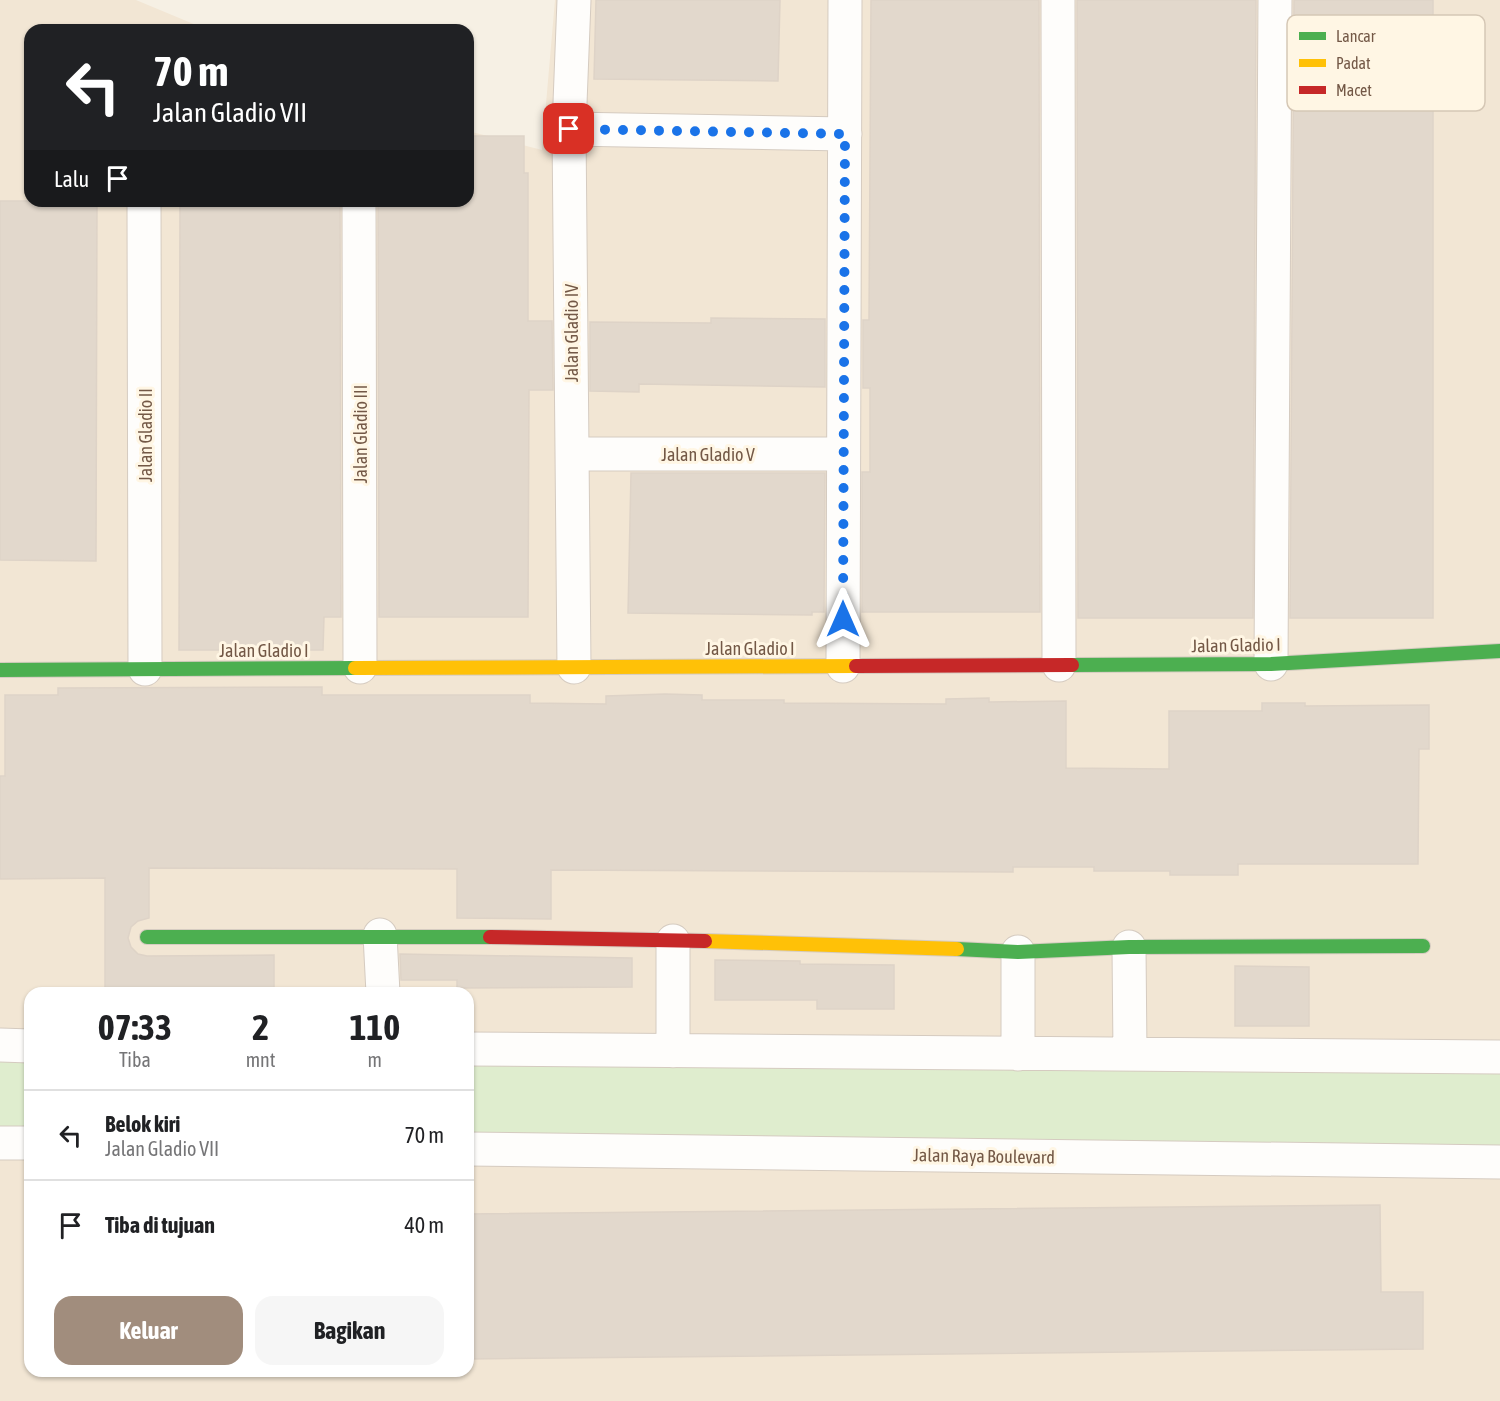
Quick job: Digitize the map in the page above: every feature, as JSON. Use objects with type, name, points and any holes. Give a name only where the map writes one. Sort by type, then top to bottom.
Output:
[{"type":"street","name":"Jalan Gladio IV","points":[[574,0],[569,129],[574,667]]},
{"type":"street","points":[[843,666],[845,0]]},
{"type":"street","points":[[1058,0],[1059,665]]},
{"type":"street","points":[[1271,664],[1275,0]]},
{"type":"street","points":[[569,129],[845,134]]},
{"type":"street","name":"Jalan Gladio II","points":[[144,207],[146,669]]},
{"type":"street","name":"Jalan Gladio III","points":[[359,207],[360,668]]},
{"type":"street","name":"Jalan Gladio V","points":[[572,454],[843,454]]},
{"type":"street","name":"Jalan Gladio I","points":[[0,669],[1271,664],[1500,651]]},
{"type":"street","points":[[380,935],[383,987]]},
{"type":"street","points":[[147,937],[380,935],[838,943],[1018,952],[1129,947],[1423,946]]},
{"type":"street","points":[[673,941],[673,1051]]},
{"type":"street","points":[[1129,947],[1130,1054]]},
{"type":"street","points":[[1018,952],[1018,1054]]},
{"type":"street","points":[[0,1045],[24,1046]]},
{"type":"street","points":[[474,1049],[1500,1057]]},
{"type":"street","points":[[0,1143],[24,1143]]},
{"type":"street","name":"Jalan Raya Boulevard","points":[[474,1149],[1500,1162]]},
{"type":"shaded area","points":[[0,0],[136,0],[194,24],[24,24],[24,207],[474,207],[474,133],[542,150],[555,0],[1500,0],[1500,1401],[0,1401]]},
{"type":"green space","points":[[0,1045],[24,1046],[24,1143],[0,1143]]},
{"type":"green space","points":[[474,1049],[1500,1057],[1500,1162],[474,1149]]},
{"type":"building","points":[[596,0],[780,0],[778,81],[594,79]]},
{"type":"building","points":[[871,0],[1039,0],[1040,612],[862,612],[862,472],[870,472],[870,388],[863,388],[863,320],[869,320]]},
{"type":"building","points":[[1077,0],[1256,0],[1253,618],[1078,618]]},
{"type":"building","points":[[1294,0],[1433,0],[1433,15],[1294,15]]},
{"type":"building","points":[[1293,111],[1433,111],[1433,618],[1290,618]]},
{"type":"building","points":[[474,136],[524,136],[524,173],[528,173],[528,321],[552,321],[553,390],[529,390],[528,617],[379,617],[378,207],[474,207]]},
{"type":"building","points":[[0,201],[24,201],[24,207],[97,207],[96,561],[0,560]]},
{"type":"building","points":[[180,207],[340,207],[341,617],[324,617],[323,650],[179,650]]},
{"type":"building","points":[[711,318],[825,319],[825,387],[639,384],[639,392],[590,391],[590,322],[711,323]]},
{"type":"building","points":[[631,473],[825,473],[824,612],[812,612],[812,615],[628,613]]},
{"type":"building","points":[[322,687],[322,695],[530,695],[530,703],[606,704],[606,696],[665,694],[702,695],[702,700],[784,700],[784,703],[946,704],[946,699],[989,698],[989,702],[1066,701],[1066,768],[1169,769],[1169,711],[1262,711],[1262,703],[1305,703],[1305,706],[1429,705],[1429,749],[1419,749],[1418,864],[1238,864],[1238,875],[1170,875],[1170,871],[1094,871],[1094,867],[1013,867],[1013,872],[551,870],[551,919],[457,918],[457,869],[149,868],[149,918],[138,921],[131,927],[128,938],[131,947],[138,954],[147,956],[274,955],[274,987],[105,987],[105,878],[0,879],[0,776],[5,776],[5,695],[58,695],[58,688]]},
{"type":"building","points":[[400,954],[632,958],[632,987],[474,988],[457,987],[457,980],[401,980]]},
{"type":"building","points":[[715,960],[894,965],[894,1009],[817,1009],[817,1000],[715,1000]]},
{"type":"building","points":[[1235,966],[1309,967],[1309,1026],[1235,1026]]},
{"type":"building","points":[[1380,1205],[1381,1292],[1423,1292],[1423,1349],[474,1359],[474,1214]]},
{"type":"traffic: fast","points":[[1072,665],[1271,664],[1500,651]]},
{"type":"traffic: fast","points":[[0,670],[355,668]]},
{"type":"traffic: fast","points":[[147,937],[490,937]]},
{"type":"traffic: fast","points":[[957,949],[1018,952],[1129,947],[1423,946]]},
{"type":"traffic: slow","points":[[355,668],[856,666]]},
{"type":"traffic: slow","points":[[705,941],[957,949]]},
{"type":"traffic: jam","points":[[856,666],[1072,665]]},
{"type":"traffic: jam","points":[[490,937],[705,941]]},
{"type":"route","points":[[569,129],[845,134],[843,619]]}]
